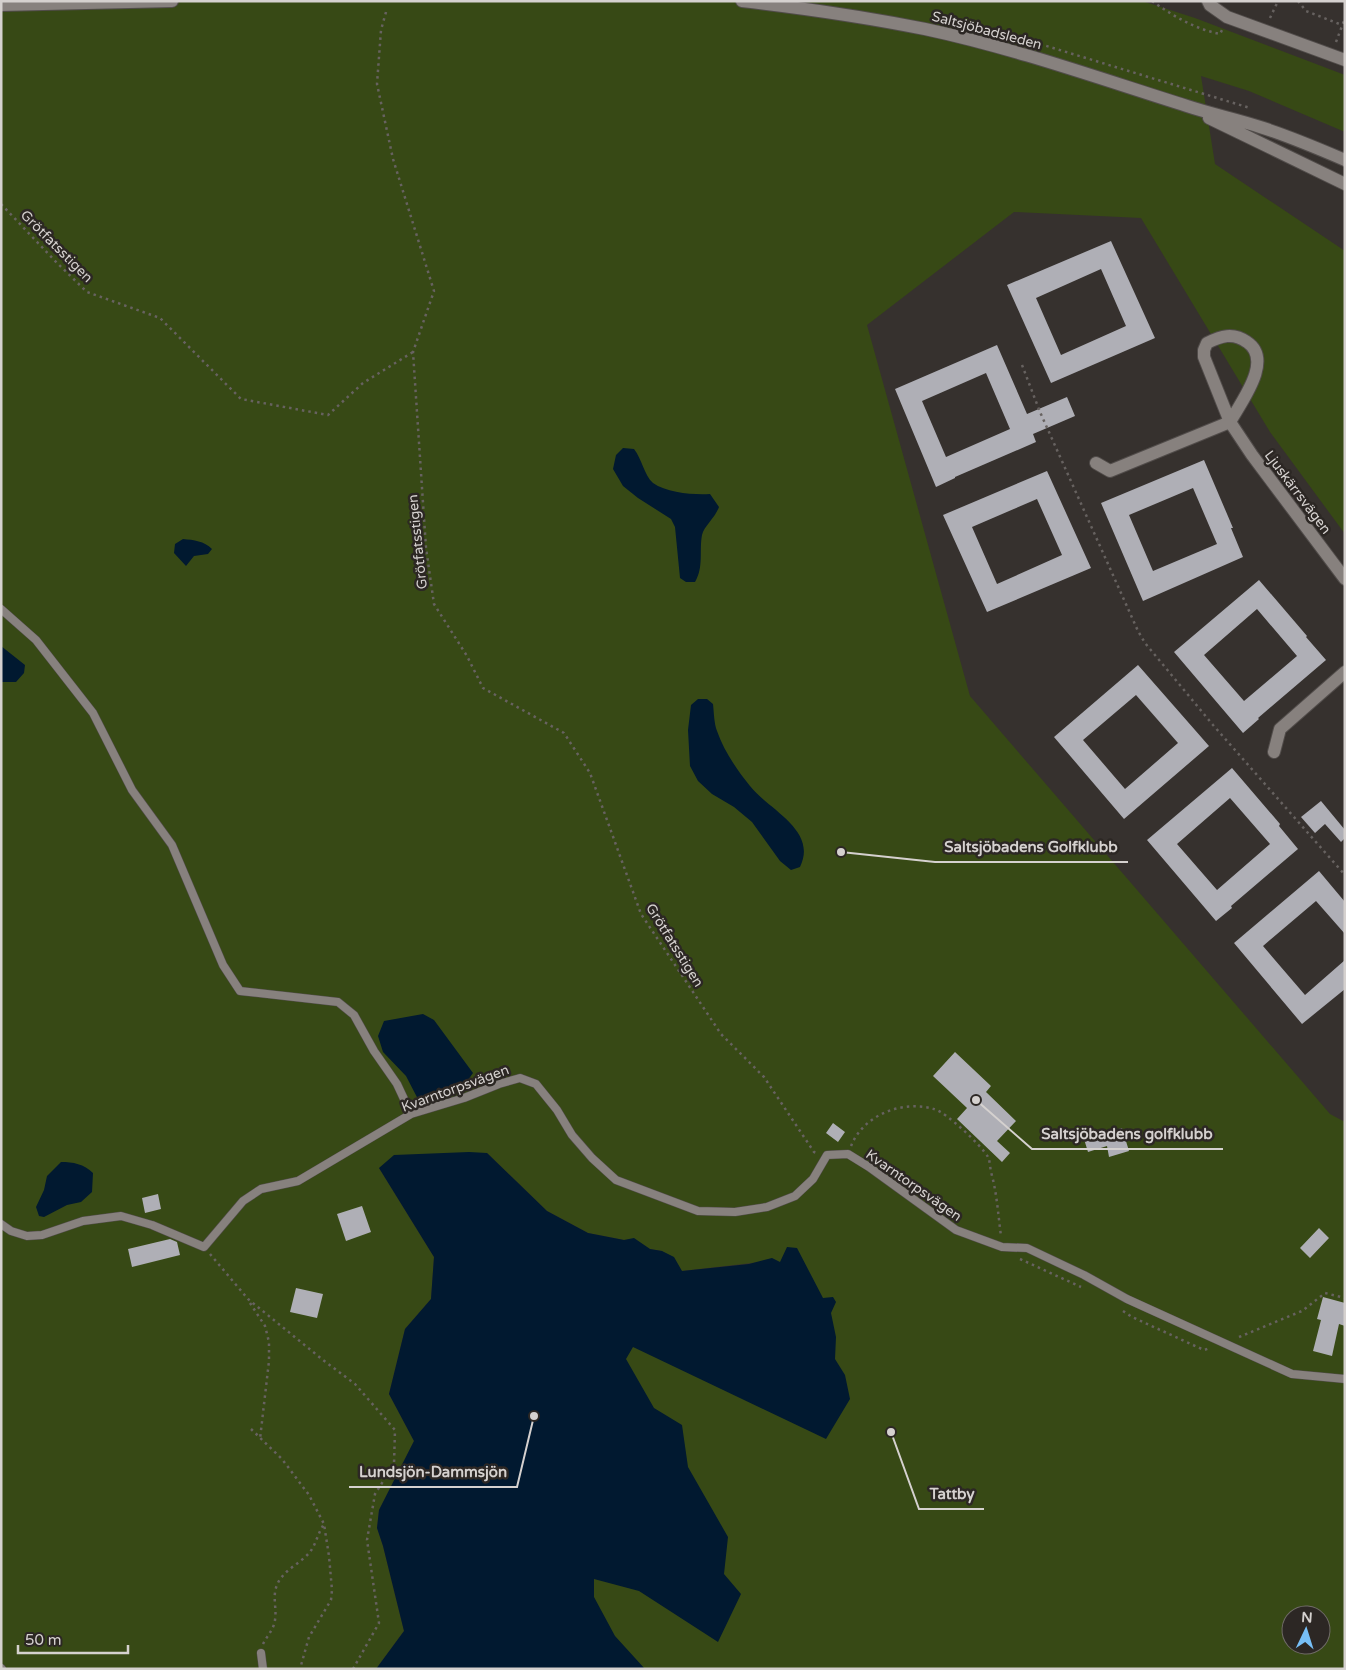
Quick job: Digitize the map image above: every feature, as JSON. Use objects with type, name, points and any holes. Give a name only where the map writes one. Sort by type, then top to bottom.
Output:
[{"type":"main road","points":[[1,5],[172,1]]},
{"type":"main road","name":"Saltsjöbadsleden","points":[[742,1],[804,8],[927,30],[1045,61],[1190,107],[1262,127],[1345,160]]},
{"type":"main road","points":[[1208,1],[1210,5],[1227,17],[1345,60]]},
{"type":"main road","name":"Saltsjöbadsleden","points":[[1190,107],[1228,128],[1345,184]]},
{"type":"main road","name":"Ljuskärrsvägen","points":[[1230,422],[1256,373],[1257,356],[1252,345],[1243,339],[1223,336],[1207,343],[1204,357],[1230,422],[1252,455],[1345,578]]},
{"type":"main road","points":[[1096,463],[1110,471],[1230,422]]},
{"type":"main road","points":[[1274,752],[1280,729],[1345,672]]},
{"type":"lane","points":[[1,609],[36,640],[93,713],[132,790],[172,845],[223,965],[240,991],[338,1002],[354,1015],[374,1051],[397,1084],[411,1114]]},
{"type":"lane","name":"Kvarntorpsvägen","points":[[204,1247],[243,1201],[261,1189],[298,1180],[411,1114],[520,1078],[536,1084],[557,1110],[572,1135],[592,1158],[616,1180],[698,1211],[735,1212],[767,1208],[795,1196],[813,1179],[827,1156],[848,1154],[956,1230],[1002,1247],[1027,1248],[1084,1275],[1127,1299],[1292,1374],[1345,1379]]},
{"type":"lane","points":[[1,1224],[11,1231],[27,1236],[42,1235],[83,1221],[121,1216],[152,1225],[204,1247]]},
{"type":"lane","points":[[261,1653],[263,1669]]},
{"type":"path","points":[[1152,1],[1172,16],[1206,31],[1220,34],[1227,17]]},
{"type":"path","points":[[1268,24],[1278,1]]},
{"type":"path","points":[[1298,1],[1306,11],[1342,25]]},
{"type":"path","points":[[386,12],[382,30],[377,84],[393,159],[434,291],[413,352]]},
{"type":"path","points":[[1334,47],[1345,18]]},
{"type":"path","name":"Grötfatsstigen","points":[[1,204],[87,292],[160,318],[241,398],[328,415],[362,383],[413,352],[426,548],[434,604],[467,656],[483,688],[564,733],[590,773],[641,914],[721,1034],[764,1077],[814,1152],[827,1156]]},
{"type":"path","points":[[1022,365],[1044,422],[1144,643],[1213,725],[1345,875]]},
{"type":"path","points":[[848,1154],[854,1138],[863,1126],[883,1113],[906,1106],[936,1109],[964,1129],[988,1157],[995,1187],[1002,1247]]},
{"type":"path","points":[[204,1247],[248,1299],[265,1326],[269,1342],[269,1361],[260,1439]]},
{"type":"path","points":[[1226,1343],[1302,1311],[1325,1293],[1345,1298]]},
{"type":"path","points":[[248,1299],[355,1384],[395,1430],[394,1464],[375,1494],[367,1540],[378,1623],[353,1669]]},
{"type":"path","points":[[251,1429],[282,1459],[309,1495],[324,1524],[329,1556],[331,1600],[309,1637],[300,1669]]},
{"type":"path","points":[[261,1653],[275,1619],[274,1594],[277,1584],[311,1550],[324,1524]]},
{"type":"green space","points":[[1,1],[1142,1],[1195,18],[1345,75],[1345,132],[1249,91],[1201,76],[1215,164],[1345,251],[1345,534],[1270,432],[1141,218],[1014,212],[867,325],[970,696],[1330,1114],[1345,1122],[1345,1669],[447,1669],[527,1336],[760,1262],[682,1271],[662,1251],[650,1249],[634,1239],[624,1240],[588,1233],[547,1211],[487,1153],[379,1168],[434,1257],[431,1299],[405,1329],[389,1394],[414,1441],[379,1510],[377,1528],[404,1631],[376,1669],[1,1669]]},
{"type":"water","points":[[623,448],[634,449],[647,476],[653,483],[673,491],[689,494],[710,494],[719,507],[702,535],[700,565],[695,582],[686,582],[680,578],[675,527],[671,519],[623,486],[613,469],[616,455]]},
{"type":"water","points":[[183,539],[195,540],[212,549],[208,554],[194,556],[186,566],[174,553],[175,544]]},
{"type":"water","points":[[1,646],[25,665],[24,673],[16,682],[1,682]]},
{"type":"water","points":[[698,699],[707,699],[713,704],[715,725],[720,738],[740,773],[758,795],[797,831],[802,842],[804,854],[800,867],[791,870],[780,861],[752,822],[734,807],[712,794],[698,781],[690,766],[688,730],[691,705]]},
{"type":"water","points":[[423,1014],[434,1020],[473,1073],[463,1087],[420,1103],[406,1076],[383,1052],[378,1036],[384,1021]]},
{"type":"water","points":[[487,1153],[547,1211],[588,1233],[624,1240],[634,1238],[650,1249],[662,1251],[674,1257],[682,1271],[749,1264],[772,1258],[780,1262],[787,1247],[797,1248],[823,1298],[833,1297],[836,1302],[831,1313],[836,1337],[835,1359],[845,1375],[850,1399],[826,1439],[633,1347],[626,1359],[654,1408],[682,1425],[688,1467],[728,1537],[724,1574],[741,1594],[718,1642],[639,1591],[594,1579],[594,1597],[615,1636],[645,1669],[376,1669],[404,1631],[377,1528],[379,1510],[414,1441],[389,1394],[405,1329],[431,1299],[434,1257],[379,1168],[394,1155]]},
{"type":"water","points":[[61,1162],[78,1164],[86,1167],[93,1173],[92,1192],[81,1202],[67,1205],[44,1217],[39,1216],[36,1207],[44,1190],[47,1176]]},
{"type":"building","points":[[1111,241],[1155,338],[1051,383],[1007,285]],"holes":[[[1101,269],[1126,326],[1061,355],[1036,298]]]},
{"type":"building","points":[[997,345],[1027,414],[1067,397],[1075,416],[1033,434],[1036,442],[936,487],[895,389]],"holes":[[[986,373],[1010,429],[946,457],[922,401]]]},
{"type":"building","points":[[1204,460],[1233,528],[1231,528],[1243,557],[1143,601],[1101,503]],"holes":[[[1193,488],[1217,544],[1153,571],[1129,515]]]},
{"type":"building","points":[[1047,471],[1091,568],[987,612],[943,515]],"holes":[[[1037,499],[1062,555],[997,584],[972,527]]]},
{"type":"building","points":[[1259,580],[1326,660],[1243,733],[1174,652]],"holes":[[[1257,609],[1297,656],[1244,701],[1204,655]]]},
{"type":"building","points":[[1138,665],[1209,746],[1124,819],[1054,737]],"holes":[[[1136,695],[1178,743],[1125,789],[1083,740]]]},
{"type":"building","points":[[1232,768],[1280,824],[1279,826],[1298,849],[1216,921],[1147,840]],"holes":[[[1230,798],[1270,844],[1217,890],[1177,844]]]},
{"type":"building","points":[[1321,801],[1345,830],[1345,838],[1341,842],[1325,824],[1315,833],[1301,817]]},
{"type":"building","points":[[1319,871],[1345,902],[1345,934],[1316,901],[1263,946],[1305,995],[1345,960],[1345,989],[1302,1024],[1234,943]]},
{"type":"building","points":[[955,1052],[991,1086],[986,1092],[1016,1121],[997,1141],[1010,1153],[1002,1162],[957,1119],[967,1108],[933,1076]]},
{"type":"building","points":[[833,1123],[845,1132],[838,1142],[826,1133]]},
{"type":"building","points":[[1122,1128],[1129,1151],[1109,1157],[1107,1146],[1088,1152],[1084,1139]]},
{"type":"building","points":[[158,1194],[161,1209],[145,1213],[142,1198]]},
{"type":"building","points":[[362,1206],[371,1232],[346,1241],[337,1214]]},
{"type":"building","points":[[1319,1228],[1329,1238],[1310,1258],[1300,1248]]},
{"type":"building","points":[[170,1239],[177,1242],[180,1255],[132,1267],[128,1249]]},
{"type":"building","points":[[296,1288],[323,1294],[317,1318],[290,1312]]},
{"type":"building","points":[[1323,1297],[1345,1303],[1345,1326],[1339,1324],[1332,1356],[1313,1351],[1321,1320],[1317,1319]]},
{"type":"place","name":"Saltsjöbadens Golfklubb","points":[[841,852]]},
{"type":"place","name":"Saltsjöbadens golfklubb","points":[[976,1100]]},
{"type":"place","name":"Lundsjön-Dammsjön","points":[[534,1416]]},
{"type":"place","name":"Tattby","points":[[891,1432]]}]
